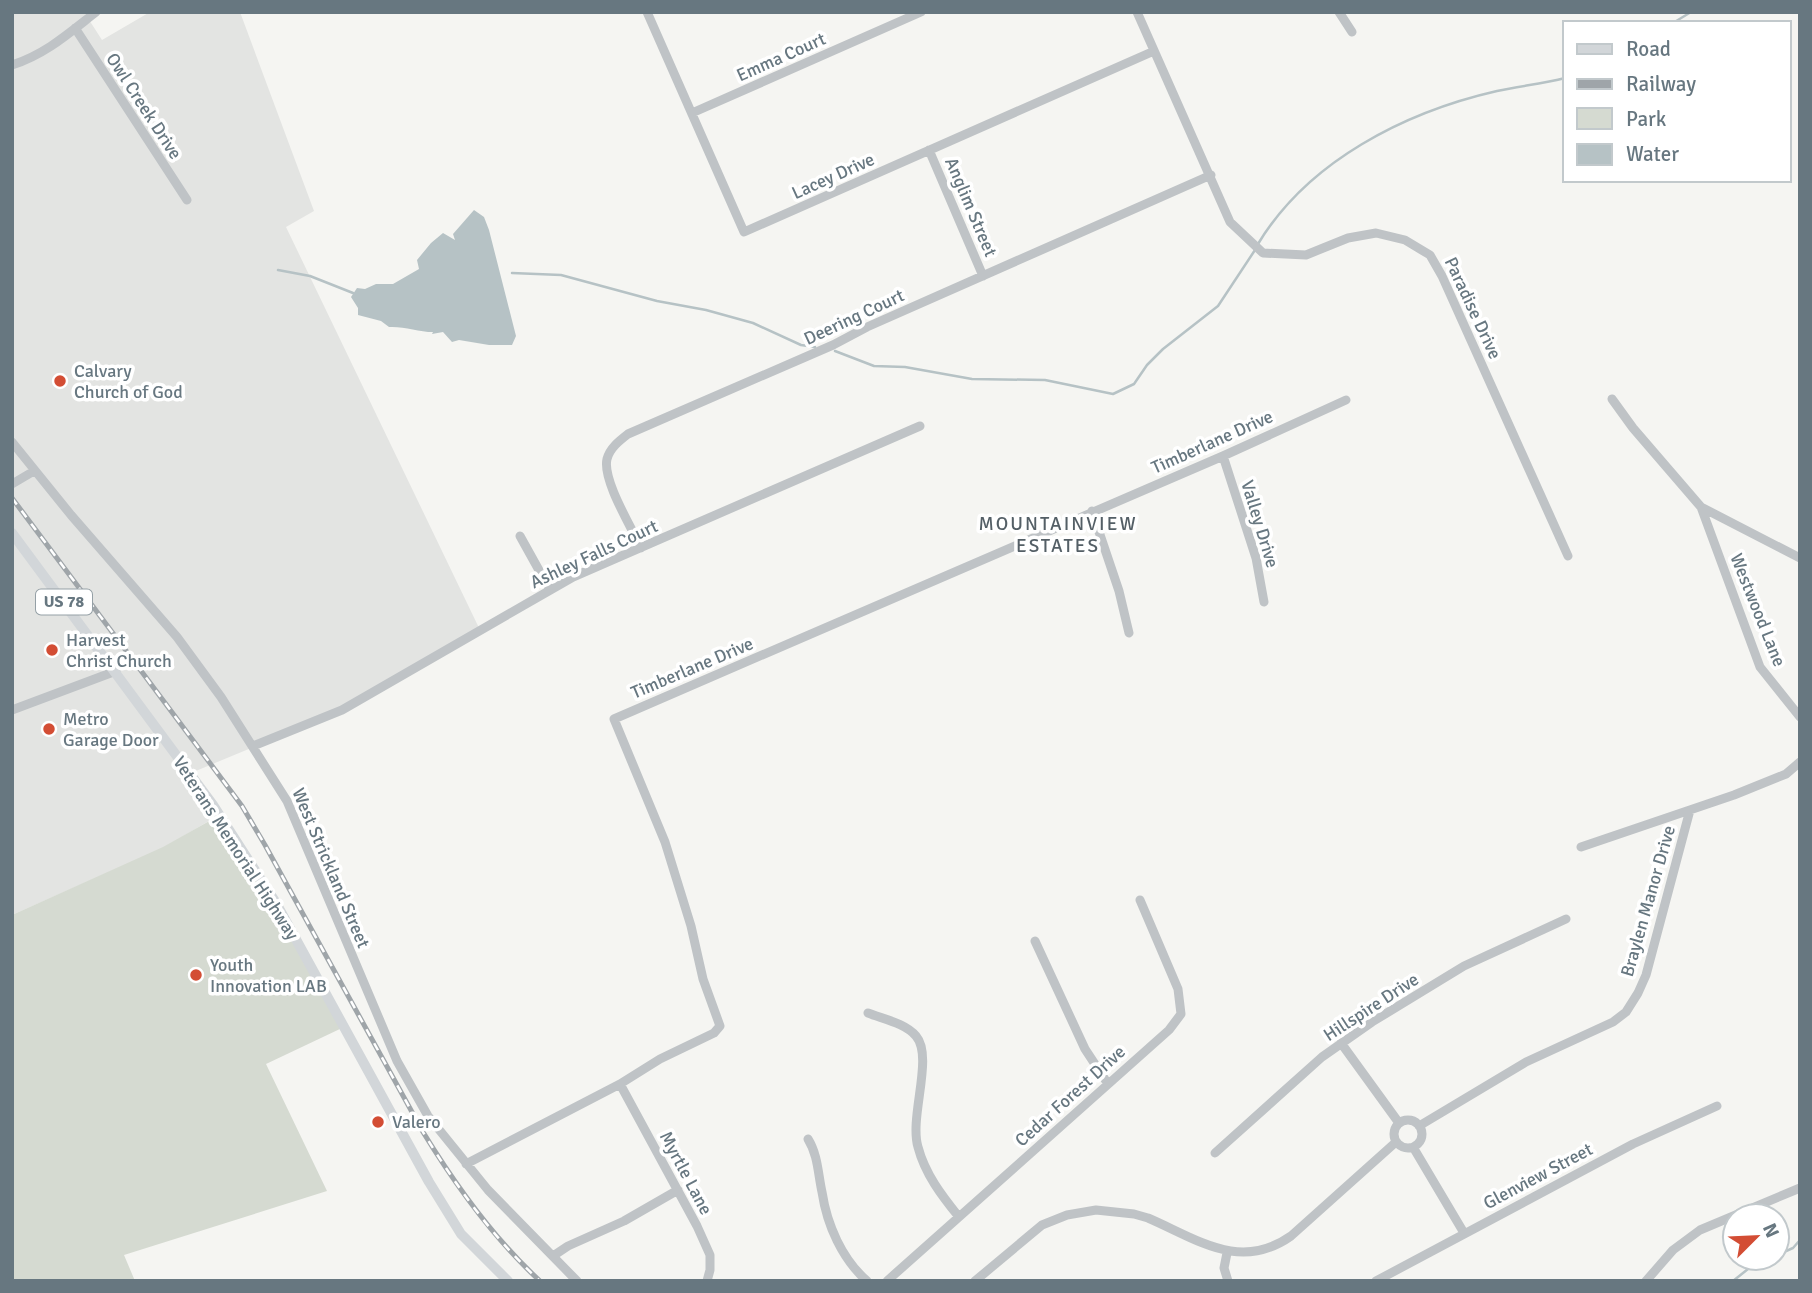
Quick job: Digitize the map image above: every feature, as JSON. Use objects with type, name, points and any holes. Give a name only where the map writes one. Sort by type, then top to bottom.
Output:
[{"type":"main road","name":"Veterans Memorial Highway","points":[[12,533],[213,805],[276,904],[414,1155],[461,1234],[508,1281]]},
{"type":"street","points":[[12,65],[29,60],[56,45],[96,12]]},
{"type":"street","name":"Lacey Drive","points":[[647,12],[744,232],[1154,51]]},
{"type":"street","name":"Emma Court","points":[[692,113],[921,12]]},
{"type":"street","name":"Paradise Drive","points":[[1137,12],[1230,222],[1263,253],[1306,256],[1348,238],[1376,233],[1405,240],[1430,255],[1443,276],[1568,556]]},
{"type":"street","points":[[1339,12],[1352,32]]},
{"type":"street","name":"Owl Creek Drive","points":[[75,29],[187,200]]},
{"type":"street","name":"Anglim Street","points":[[929,150],[983,276]]},
{"type":"street","name":"Deering Court","points":[[641,548],[607,476],[607,460],[616,443],[628,434],[1210,175]]},
{"type":"street","points":[[1612,399],[1645,443],[1702,507],[1800,558]]},
{"type":"street","name":"Timberlane Drive","points":[[466,1164],[620,1084],[660,1059],[714,1033],[720,1026],[703,979],[691,926],[665,842],[614,719],[1223,456],[1346,400]]},
{"type":"street","name":"Ashley Falls Court","points":[[253,746],[342,710],[573,577],[920,426]]},
{"type":"street","name":"West Strickland Street","points":[[12,442],[177,637],[222,696],[287,800],[397,1061],[428,1116],[503,1207],[578,1281]]},
{"type":"street","name":"Valley Drive","points":[[1223,456],[1256,558],[1264,602]]},
{"type":"street","points":[[12,484],[34,471]]},
{"type":"street","name":"Westwood Lane","points":[[1702,507],[1760,667],[1800,717]]},
{"type":"street","points":[[1092,511],[1119,591],[1129,633]]},
{"type":"street","points":[[520,536],[550,590]]},
{"type":"street","points":[[12,710],[116,671]]},
{"type":"street","points":[[1581,847],[1786,774],[1800,762]]},
{"type":"street","name":"Braylen Manor Drive","points":[[1419,1126],[1526,1062],[1613,1022],[1626,1012],[1639,993],[1646,975],[1690,810]]},
{"type":"street","name":"Cedar Forest Drive","points":[[887,1281],[1169,1030],[1181,1014],[1178,989],[1140,900]]},
{"type":"street","name":"Hillspire Drive","points":[[1214,1153],[1322,1057],[1372,1022],[1464,966],[1566,919]]},
{"type":"street","points":[[1035,941],[1085,1049],[1108,1084]]},
{"type":"street","points":[[868,1013],[901,1025],[916,1036],[924,1051],[915,1122],[917,1147],[934,1185],[959,1217]]},
{"type":"street","points":[[1342,1043],[1399,1123]]},
{"type":"street","name":"Myrtle Lane","points":[[620,1084],[710,1255],[707,1281]]},
{"type":"street","name":"Glenview Street","points":[[1376,1281],[1633,1144],[1717,1106]]},
{"type":"street","points":[[1412,1120],[1419,1126],[1421,1138],[1413,1147],[1404,1147],[1396,1142],[1393,1134],[1399,1123],[1412,1120]]},
{"type":"street","points":[[807,1139],[815,1150],[822,1197],[834,1236],[852,1268],[867,1281]]},
{"type":"street","points":[[975,1281],[1042,1225],[1067,1214],[1096,1210],[1134,1214],[1227,1252],[1250,1253],[1275,1248],[1396,1142]]},
{"type":"street","points":[[1413,1147],[1464,1233]]},
{"type":"street","points":[[1646,1281],[1673,1250],[1700,1230],[1800,1188]]},
{"type":"street","points":[[553,1256],[568,1246],[624,1221],[678,1190]]},
{"type":"street","points":[[1227,1252],[1224,1268],[1228,1281]]},
{"type":"shaded area","points":[[12,12],[84,12],[102,40],[150,12],[240,12],[314,211],[286,227],[480,630],[342,710],[191,773],[219,815],[163,848],[12,915]]},
{"type":"green space","points":[[220,815],[342,1028],[266,1064],[327,1191],[124,1255],[135,1281],[12,1281],[12,915],[163,847]]},
{"type":"water","points":[[474,210],[484,217],[489,230],[516,336],[512,345],[489,345],[459,340],[452,342],[443,332],[432,334],[433,332],[389,327],[381,321],[358,315],[358,308],[351,297],[357,288],[393,284],[419,269],[417,260],[431,243],[443,233],[455,240],[453,234]]},
{"type":"waterway","points":[[1676,21],[1691,12]]},
{"type":"waterway","points":[[1258,244],[1279,214],[1304,188],[1362,144],[1428,112],[1462,100],[1563,78]]},
{"type":"waterway","points":[[835,351],[874,366],[905,367],[972,379],[1045,380],[1113,394],[1134,384],[1147,365],[1163,349],[1218,306],[1255,250]]},
{"type":"waterway","points":[[278,270],[310,276],[353,293]]},
{"type":"waterway","points":[[512,273],[561,275],[657,301],[706,310],[753,323],[801,345],[815,347]]},
{"type":"waterway","points":[[1791,1249],[1800,1240]]},
{"type":"waterway","points":[[1733,1281],[1744,1272]]},
{"type":"railway","points":[[12,498],[242,806],[423,1132],[462,1192],[491,1229],[540,1281]]},
{"type":"place","name":"Calvary Church of God","points":[[60,381]]},
{"type":"place","name":"Harvest Christ Church","points":[[52,650]]},
{"type":"place","name":"Metro Garage Door","points":[[49,729]]},
{"type":"place","name":"Youth Innovation LAB","points":[[196,975]]},
{"type":"place","name":"Valero","points":[[378,1122]]},
{"type":"district","name":"MOUNTAINVIEW ESTATES","points":[[1058,535]]}]
